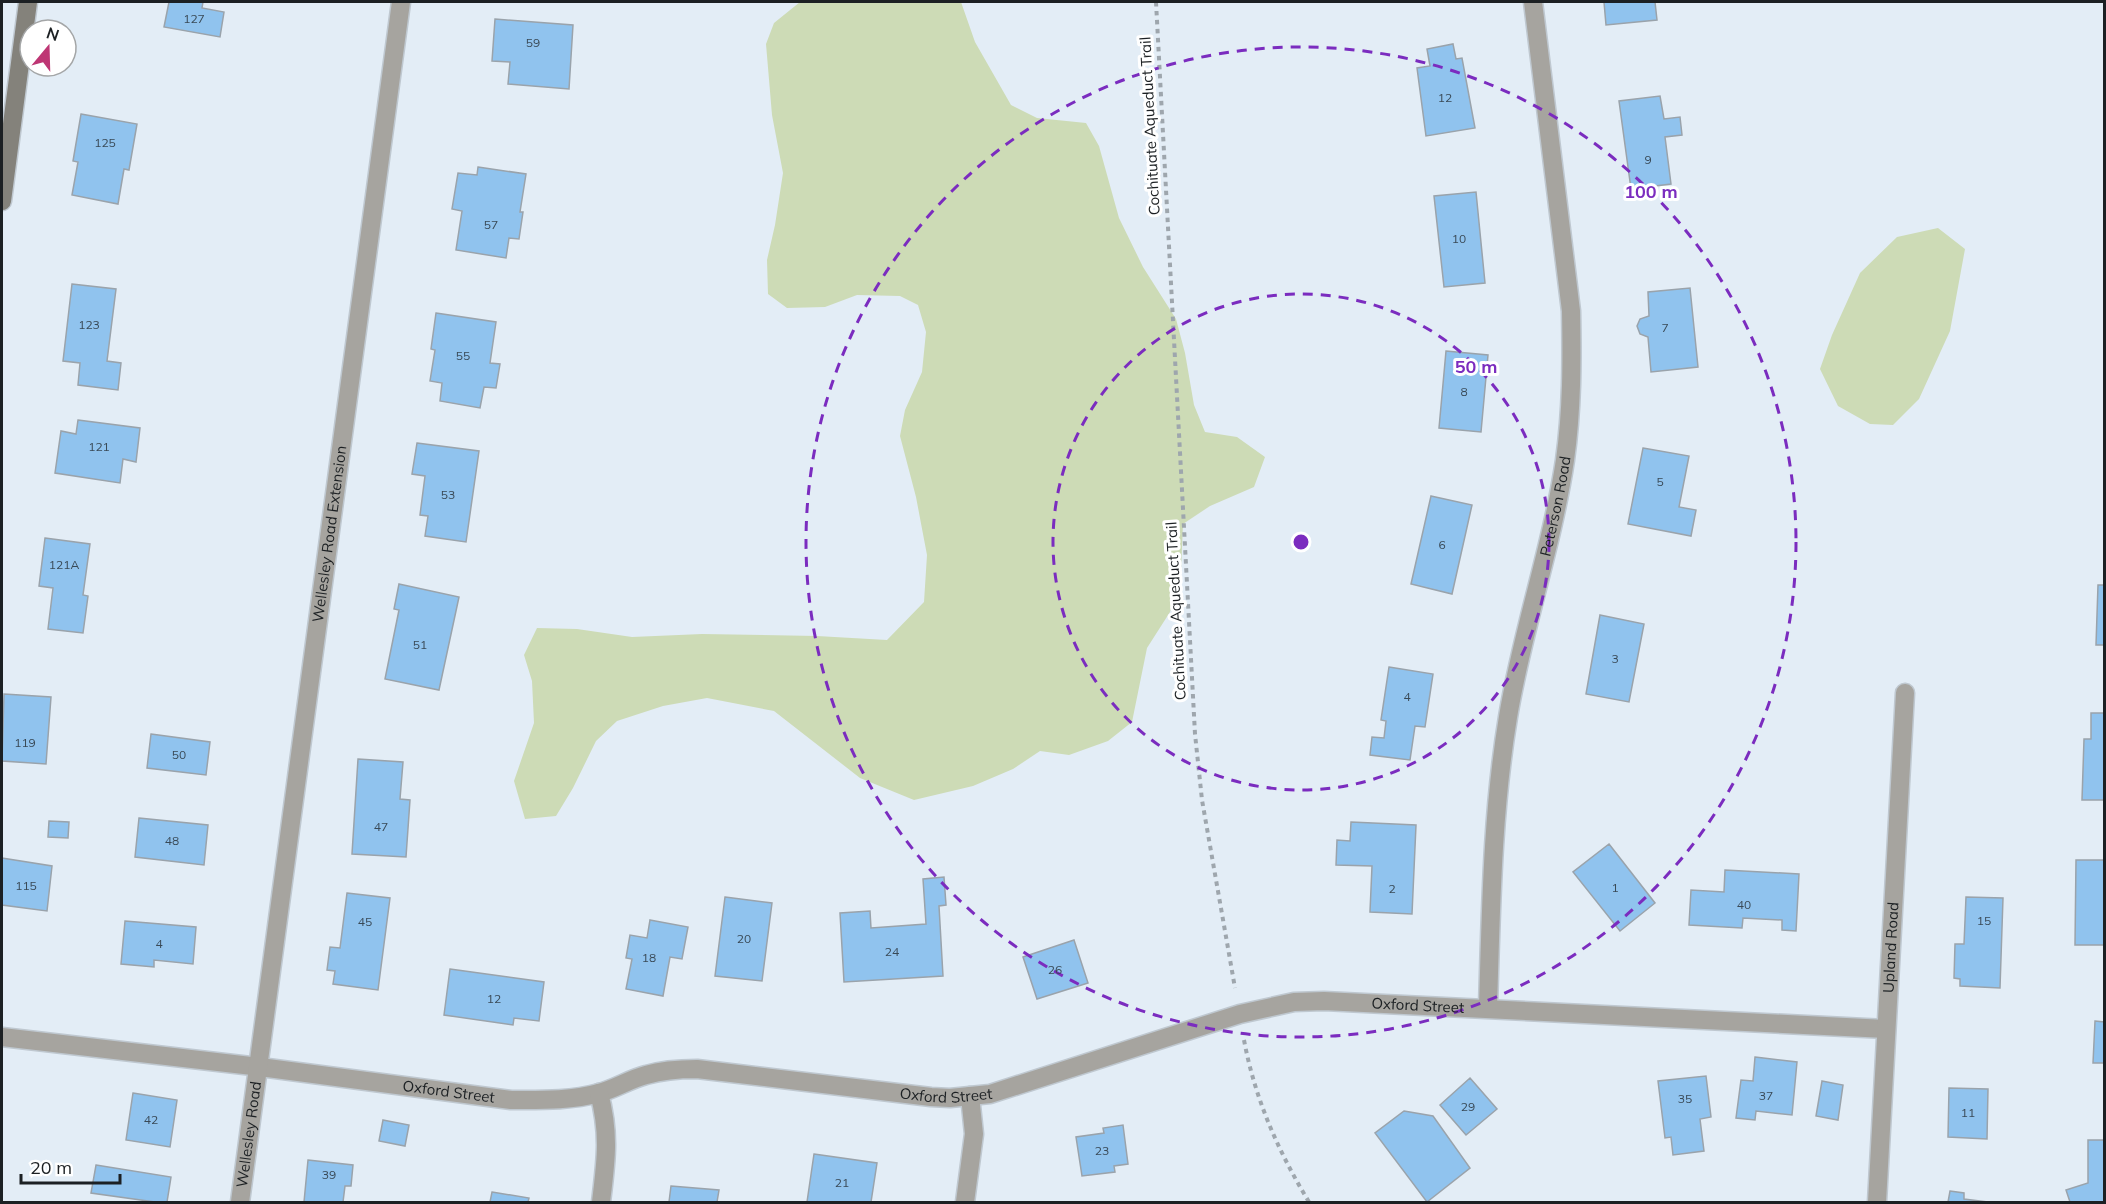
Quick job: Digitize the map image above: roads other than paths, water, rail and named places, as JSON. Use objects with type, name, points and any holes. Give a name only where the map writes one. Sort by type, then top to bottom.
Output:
[{"type":"main road","points":[[2,201],[28,2]]},
{"type":"street","name":"Wellesley Road Extension","points":[[260,1067],[401,2]]},
{"type":"street","name":"Peterson Road","points":[[1488,1007],[1493,845],[1499,779],[1520,655],[1554,514],[1571,411],[1571,311],[1533,2]]},
{"type":"street","name":"Upland Road","points":[[1877,1203],[1905,693]]},
{"type":"street","name":"Oxford Street","points":[[2,1037],[260,1067],[511,1100],[566,1099],[599,1093],[645,1075],[669,1070],[697,1069],[931,1096],[970,1096],[1009,1089],[1240,1014],[1294,1002],[1324,1000],[1886,1029]]},
{"type":"street","name":"Wellesley Road","points":[[240,1203],[260,1067]]},
{"type":"street","points":[[599,1093],[605,1115],[607,1137],[601,1203]]},
{"type":"street","points":[[966,1203],[974,1134],[970,1096]]}]
